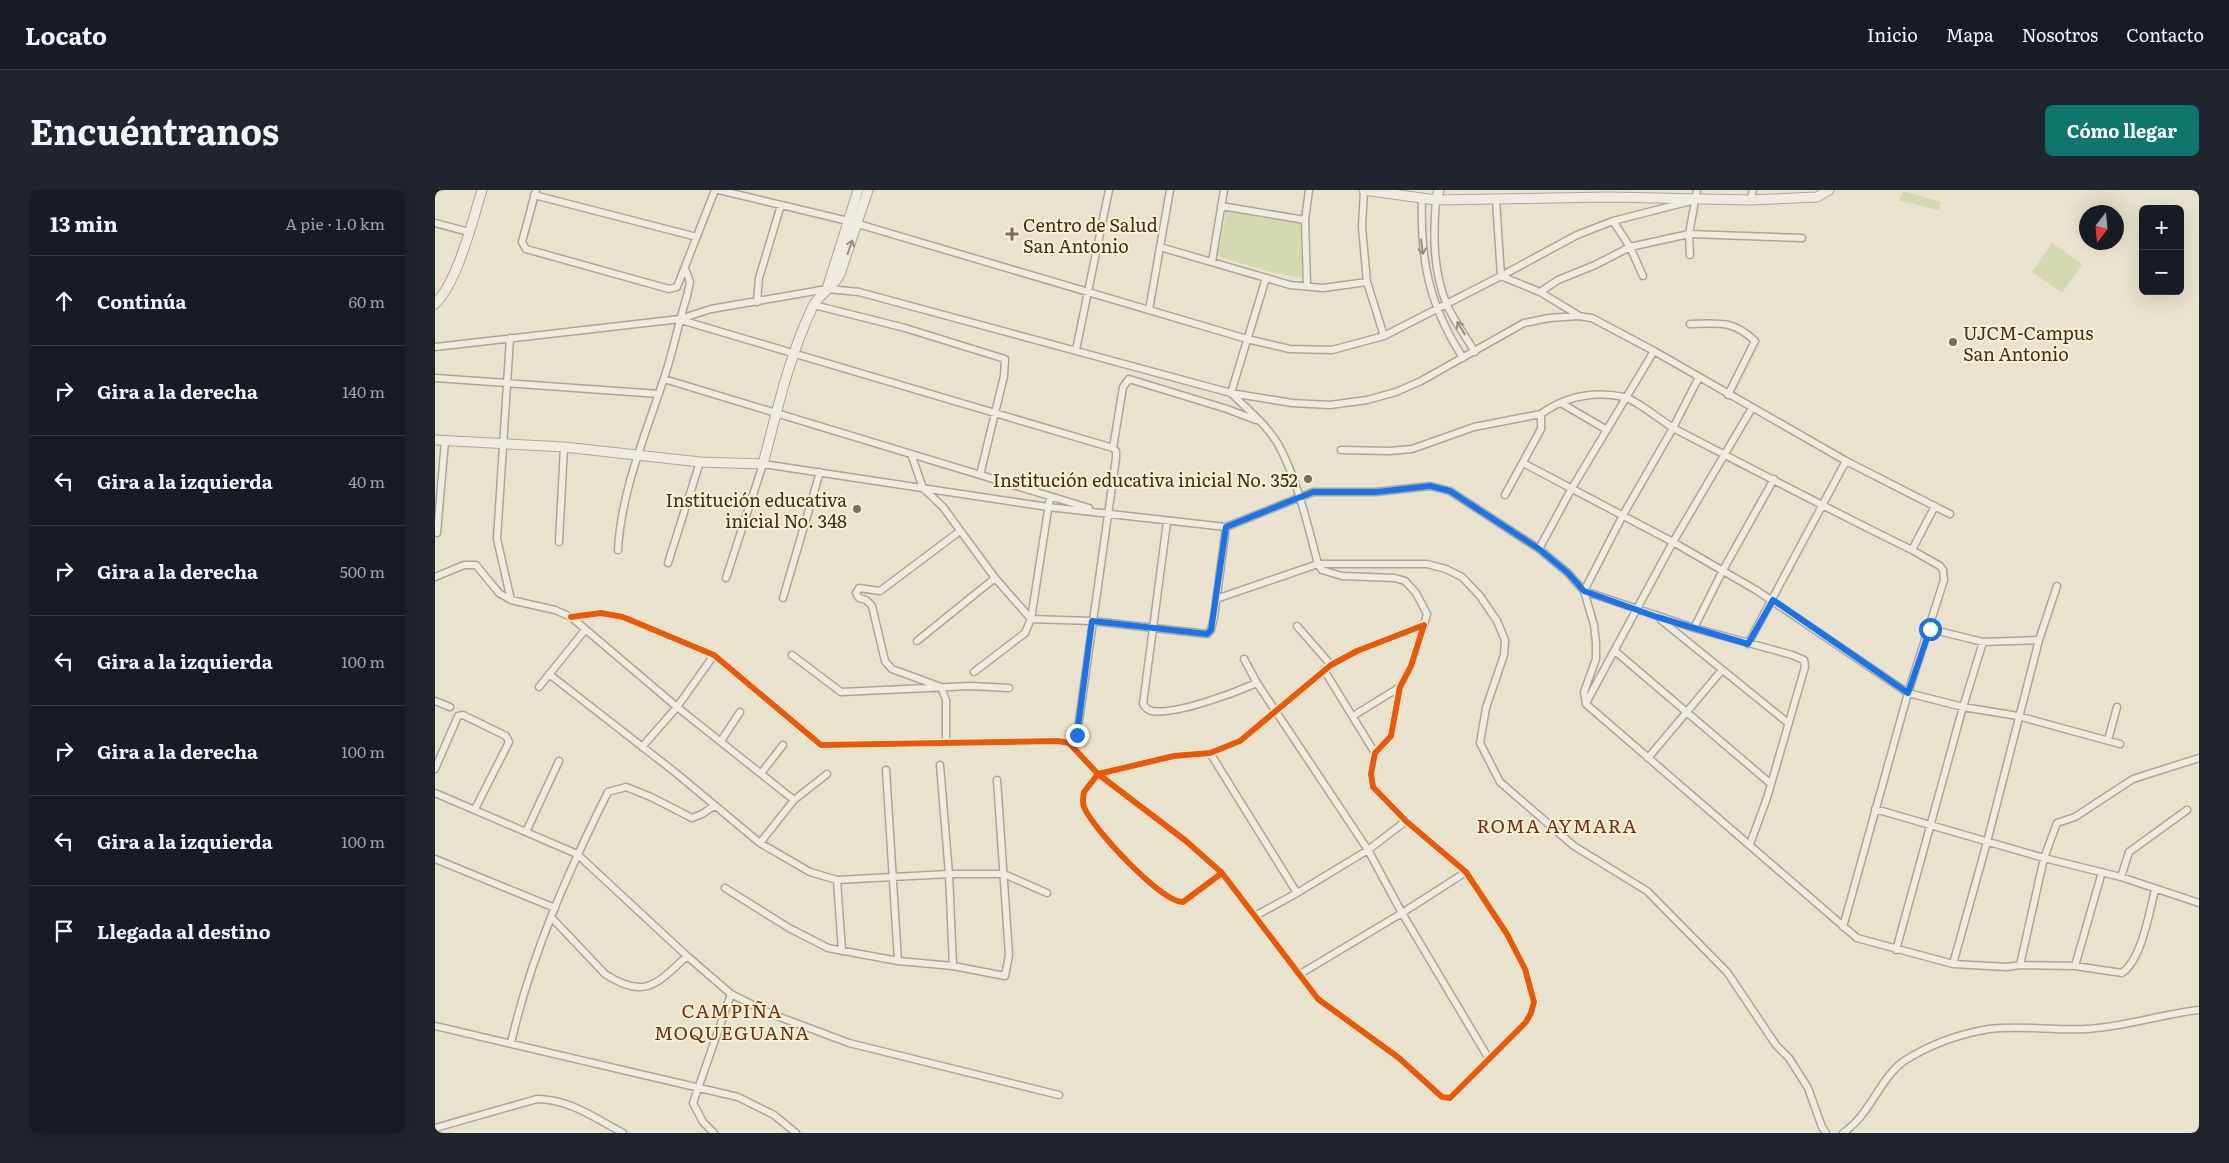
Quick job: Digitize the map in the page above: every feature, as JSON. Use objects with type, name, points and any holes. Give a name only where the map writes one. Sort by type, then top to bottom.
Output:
[{"type":"street","points":[[435,304],[451,281],[482,190]]},
{"type":"street","points":[[697,237],[535,192],[522,242],[526,249],[669,289],[677,287],[717,190],[848,221],[1247,339],[1291,349],[1332,350],[1383,336],[1437,310],[1577,235],[1613,221],[1695,200]]},
{"type":"street","points":[[827,289],[858,190]]},
{"type":"street","points":[[726,578],[763,464],[794,354],[814,305],[827,289],[838,280],[868,190]]},
{"type":"street","points":[[1076,350],[1109,190]]},
{"type":"street","points":[[1149,310],[1169,190]]},
{"type":"street","points":[[1213,262],[1224,190]]},
{"type":"street","points":[[1307,286],[1305,220],[1309,190]]},
{"type":"street","points":[[1383,336],[1367,282],[1362,227],[1364,190],[1423,194],[1436,200],[1496,200],[1540,195],[1609,193],[1695,200],[1750,200],[1817,197],[1827,192]]},
{"type":"street","points":[[1439,190],[1436,200],[1433,232],[1436,267],[1447,304],[1475,352]]},
{"type":"street","points":[[1690,255],[1689,234],[1697,190]]},
{"type":"street","points":[[1750,200],[1753,190]]},
{"type":"street","points":[[1423,194],[1421,234],[1425,270],[1437,310],[1449,336],[1463,358]]},
{"type":"street","points":[[1496,200],[1501,276]]},
{"type":"street","points":[[757,302],[759,278],[781,205]]},
{"type":"street","points":[[1221,206],[1305,220]]},
{"type":"street","points":[[1613,221],[1630,247],[1643,276]]},
{"type":"street","points":[[435,223],[469,232]]},
{"type":"street","points":[[1540,292],[1558,280],[1595,265],[1630,247],[1689,234],[1802,238]]},
{"type":"street","points":[[1159,247],[1290,285],[1323,288],[1367,282]]},
{"type":"street","points":[[618,550],[622,514],[637,457],[664,379],[690,282],[685,268]]},
{"type":"street","points":[[1501,276],[1540,292],[1578,316]]},
{"type":"street","points":[[1231,393],[1266,278]]},
{"type":"street","points":[[435,347],[680,319],[711,309],[827,289],[859,292],[1231,393],[1292,403],[1330,405],[1367,400],[1396,392],[1475,352],[1524,323],[1549,318],[1578,316],[1592,318],[1654,350],[1846,461],[1950,514]]},
{"type":"street","points":[[814,305],[905,328],[1005,359],[1004,376],[996,413],[980,474]]},
{"type":"street","points":[[680,319],[1113,448],[1116,451],[1077,735],[1069,742]]},
{"type":"street","points":[[1690,324],[1723,322],[1744,330],[1755,341],[1729,395]]},
{"type":"street","points":[[510,338],[497,539],[511,600]]},
{"type":"street","points":[[1539,549],[1572,488],[1654,350]]},
{"type":"street","points":[[1584,591],[1623,515],[1673,428],[1699,377]]},
{"type":"street","points":[[435,378],[659,394]]},
{"type":"street","points":[[664,379],[1107,513]]},
{"type":"street","points":[[1113,448],[1123,387],[1129,379],[1227,408],[1260,421]]},
{"type":"street","points":[[571,617],[601,613],[623,617],[715,655],[821,745],[1069,742],[1098,774],[1186,842],[1222,873],[1319,999],[1399,1058],[1442,1097],[1450,1098],[1526,1022],[1534,1002],[1525,969],[1507,934],[1466,872],[1406,821],[1373,787],[1371,774],[1375,753],[1391,736],[1400,688],[1411,666],[1427,614],[1417,593],[1405,581],[1395,578],[1342,576],[1322,570],[1318,564],[1301,496],[1277,443],[1260,421],[1231,393]]},
{"type":"street","points":[[1341,450],[1389,451],[1412,449],[1474,428],[1541,414],[1561,403],[1584,395],[1597,393],[1626,397],[1673,428],[1774,479],[1823,507],[1912,550],[1943,570],[1944,580],[1930,629],[1908,693],[1843,927]]},
{"type":"street","points":[[1561,403],[1607,430]]},
{"type":"street","points":[[1586,704],[1673,542],[1752,408]]},
{"type":"street","points":[[1505,495],[1541,429],[1541,414]]},
{"type":"street","points":[[435,440],[564,447],[637,457],[700,462],[763,464],[1048,506],[1167,522],[1226,527],[1313,492],[1376,492],[1430,486],[1450,491],[1539,549],[1568,573],[1584,591],[1594,625],[1596,643],[1596,658],[1584,692],[1586,704],[1857,938],[1953,964],[2007,968],[2020,965],[2075,966],[2122,973],[2131,967],[2137,953],[2155,890]]},
{"type":"street","points":[[437,533],[445,441]]},
{"type":"street","points":[[559,542],[564,447]]},
{"type":"street","points":[[911,454],[923,488],[943,507],[995,578],[1031,619],[1092,621],[1207,634],[1211,630],[1226,527]]},
{"type":"street","points":[[1748,644],[1846,461]]},
{"type":"street","points":[[668,563],[700,462]]},
{"type":"street","points":[[1523,463],[1723,570],[1773,600],[1908,693],[1963,708],[2018,716],[2120,744]]},
{"type":"street","points":[[783,598],[820,472]]},
{"type":"street","points":[[1694,628],[1723,570],[1774,479]]},
{"type":"street","points":[[974,672],[1025,633],[1031,619],[1050,497]]},
{"type":"street","points":[[1912,550],[1935,506]]},
{"type":"street","points":[[1167,522],[1143,704],[1152,711],[1174,710],[1229,695],[1257,683]]},
{"type":"street","points":[[946,742],[946,700],[941,688],[892,669],[885,661],[872,606],[866,600],[859,598],[856,593],[859,588],[880,591],[960,531]]},
{"type":"street","points":[[1216,599],[1318,564],[1427,564],[1446,569],[1462,577],[1480,596],[1497,621],[1505,640],[1504,655],[1486,708],[1480,743],[1499,782],[1573,846],[1647,891],[1727,972],[1776,1046],[1789,1058],[1808,1088],[1822,1127],[1827,1133]]},
{"type":"street","points":[[435,577],[464,565],[476,565],[499,593],[511,600],[555,610],[571,617],[677,707],[762,772],[794,800]]},
{"type":"street","points":[[917,642],[995,578]]},
{"type":"street","points":[[1953,964],[1987,842],[2018,716],[2039,640],[2057,586]]},
{"type":"street","points":[[1584,591],[1657,617],[1804,660],[1805,666],[1771,784],[1750,844]]},
{"type":"street","points":[[1657,617],[1788,723]]},
{"type":"street","points":[[1222,873],[1183,902],[1173,901],[1144,878],[1115,849],[1084,808],[1084,792],[1098,774],[1174,756],[1210,753],[1240,741],[1331,665],[1357,651],[1424,625]]},
{"type":"street","points":[[1297,626],[1331,665]]},
{"type":"street","points":[[1930,629],[1983,642],[2039,640]]},
{"type":"street","points":[[539,687],[585,630]]},
{"type":"street","points":[[1896,950],[1983,642]]},
{"type":"street","points":[[1615,651],[1771,784]]},
{"type":"street","points":[[642,747],[677,707],[715,655]]},
{"type":"street","points":[[792,655],[841,692],[941,688],[1009,688]]},
{"type":"street","points":[[1244,659],[1257,683],[1368,850],[1402,914],[1489,1060]]},
{"type":"street","points":[[1324,670],[1375,753]]},
{"type":"street","points":[[1648,758],[1722,670]]},
{"type":"street","points":[[549,674],[760,843],[810,872],[837,880],[949,874],[1004,874],[1047,893]]},
{"type":"street","points":[[1353,716],[1400,688]]},
{"type":"street","points":[[435,701],[450,707]]},
{"type":"street","points":[[2108,740],[2117,707]]},
{"type":"street","points":[[721,741],[740,712]]},
{"type":"street","points":[[435,769],[458,716],[463,715],[507,736],[509,742],[475,809]]},
{"type":"street","points":[[762,772],[783,745]]},
{"type":"street","points":[[1210,753],[1297,893]]},
{"type":"street","points":[[2020,965],[2044,858],[2057,823],[2075,817],[2133,779],[2199,758]]},
{"type":"street","points":[[526,832],[559,762]]},
{"type":"street","points":[[940,765],[949,874],[953,966]]},
{"type":"street","points":[[886,770],[899,961]]},
{"type":"street","points":[[760,843],[794,800],[827,774]]},
{"type":"street","points":[[725,888],[789,928],[828,948],[899,961],[953,966],[1005,976],[1009,956],[997,780]]},
{"type":"street","points":[[511,1043],[519,1010],[551,917],[577,854],[608,792],[626,787],[692,818],[714,806]]},
{"type":"street","points":[[435,792],[577,854],[731,994],[769,1013],[849,1044],[1059,1095]]},
{"type":"street","points":[[1875,809],[2044,858],[2121,877],[2155,890],[2199,903]]},
{"type":"street","points":[[2121,877],[2129,852],[2187,810]]},
{"type":"street","points":[[1255,916],[1368,850],[1406,821]]},
{"type":"street","points":[[435,858],[555,908]]},
{"type":"street","points":[[1300,974],[1402,914],[1466,872]]},
{"type":"street","points":[[2075,966],[2102,872]]},
{"type":"street","points":[[837,880],[841,951]]},
{"type":"street","points":[[551,917],[605,974],[615,981],[642,989],[663,979],[687,956]]},
{"type":"street","points":[[714,1133],[703,1122],[693,1103],[731,994]]},
{"type":"street","points":[[1843,1133],[1869,1107],[1879,1090],[1901,1063],[1923,1050],[1955,1038],[1989,1029],[2088,1029],[2199,1010]]},
{"type":"street","points":[[435,1026],[738,1097],[773,1115],[796,1133]]},
{"type":"street","points":[[435,1128],[537,1099],[549,1099],[567,1103],[623,1133]]},
{"type":"green space","points":[[1903,191],[1941,202],[1939,210],[1899,201]]},
{"type":"green space","points":[[1226,211],[1301,224],[1302,278],[1270,272],[1218,256]]},
{"type":"green space","points":[[2052,243],[2082,264],[2062,293],[2032,272]]},
{"type":"cycle path","points":[[571,617],[601,613],[623,617],[714,655],[821,745],[1058,741],[1069,743],[1098,774],[1186,841],[1222,873],[1318,999],[1399,1058],[1442,1097],[1450,1098],[1526,1022],[1531,1013],[1534,1002],[1525,969],[1507,934],[1466,872],[1406,821],[1373,787],[1371,774],[1375,753],[1391,736],[1400,687],[1411,666],[1424,625],[1357,651],[1331,665],[1240,741],[1210,753],[1174,756],[1098,774],[1084,792],[1084,807],[1113,847],[1145,878],[1173,899],[1183,902],[1222,873]]},
{"type":"place","name":"Centro de Salud San Antonio","points":[[1012,234]]},
{"type":"place","name":"UJCM-Campus San Antonio","points":[[1953,342]]},
{"type":"place","name":"Institución educativa inicial No. 352","points":[[1308,479]]},
{"type":"place","name":"Institución educativa inicial No. 348","points":[[857,509]]},
{"type":"district","name":"ROMA AYMARA","points":[[1557,825]]},
{"type":"district","name":"CAMPIÑA MOQUEGUANA","points":[[732,1021]]},
{"type":"route","points":[[1077,735],[1092,621],[1207,634],[1211,630],[1226,527],[1313,492],[1376,492],[1430,486],[1450,491],[1539,549],[1568,573],[1584,591],[1657,617],[1748,644],[1773,600],[1908,693],[1930,629]]}]
